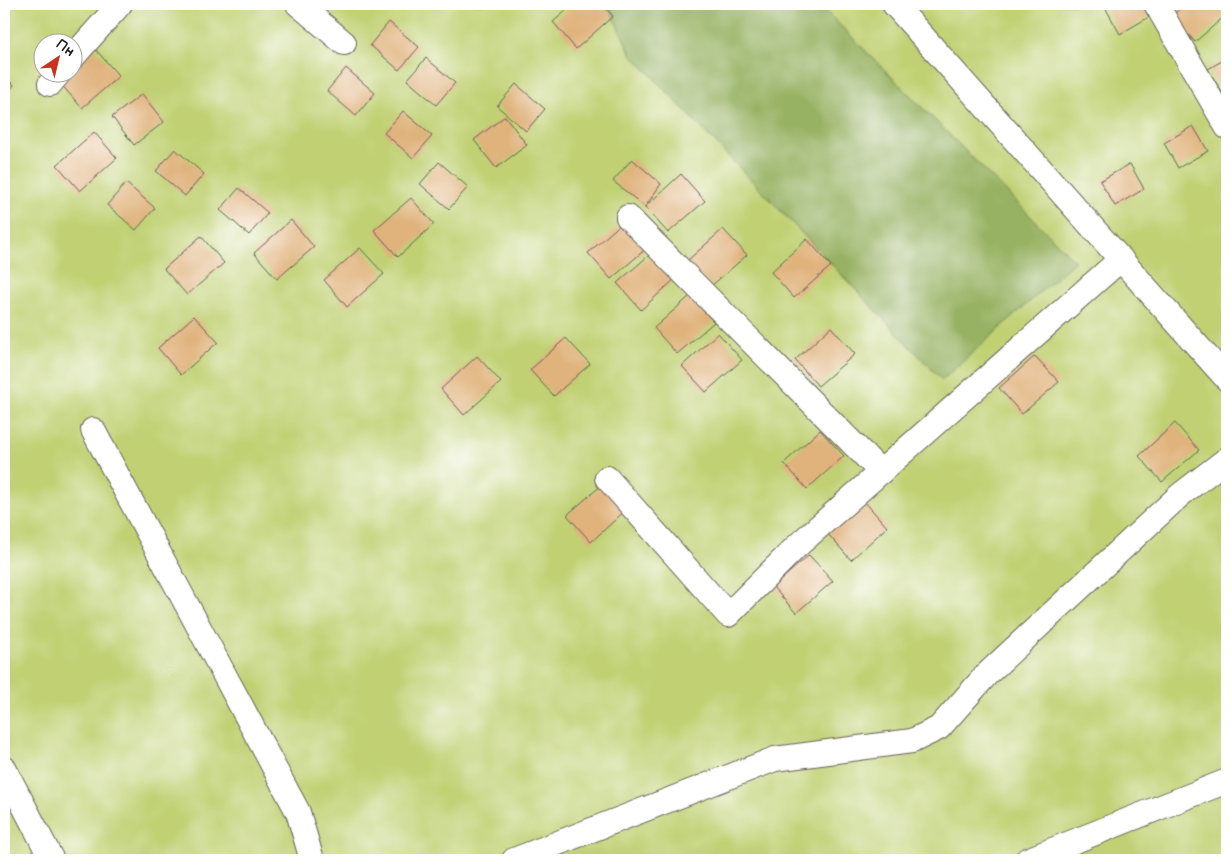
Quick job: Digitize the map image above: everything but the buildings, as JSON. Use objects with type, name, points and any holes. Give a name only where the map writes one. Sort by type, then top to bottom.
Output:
[{"type":"street","points":[[82,47],[120,4]]},
{"type":"street","points":[[298,4],[344,42]]},
{"type":"street","points":[[894,4],[1227,379]]},
{"type":"street","points":[[1156,4],[1227,127]]},
{"type":"street","points":[[628,217],[881,472]]},
{"type":"street","points":[[607,478],[728,615],[797,546],[1120,259]]},
{"type":"street","points":[[93,430],[298,812],[312,860]]},
{"type":"street","points":[[514,860],[775,759],[912,741],[939,728],[987,674],[1180,494],[1227,459]]},
{"type":"street","points":[[4,768],[52,860]]},
{"type":"street","points":[[1027,860],[1227,781]]},
{"type":"green space","points":[[4,4],[1227,4],[1227,860],[4,860]]},
{"type":"green space","points":[[607,4],[819,4],[1075,261],[942,380],[631,54]]}]
